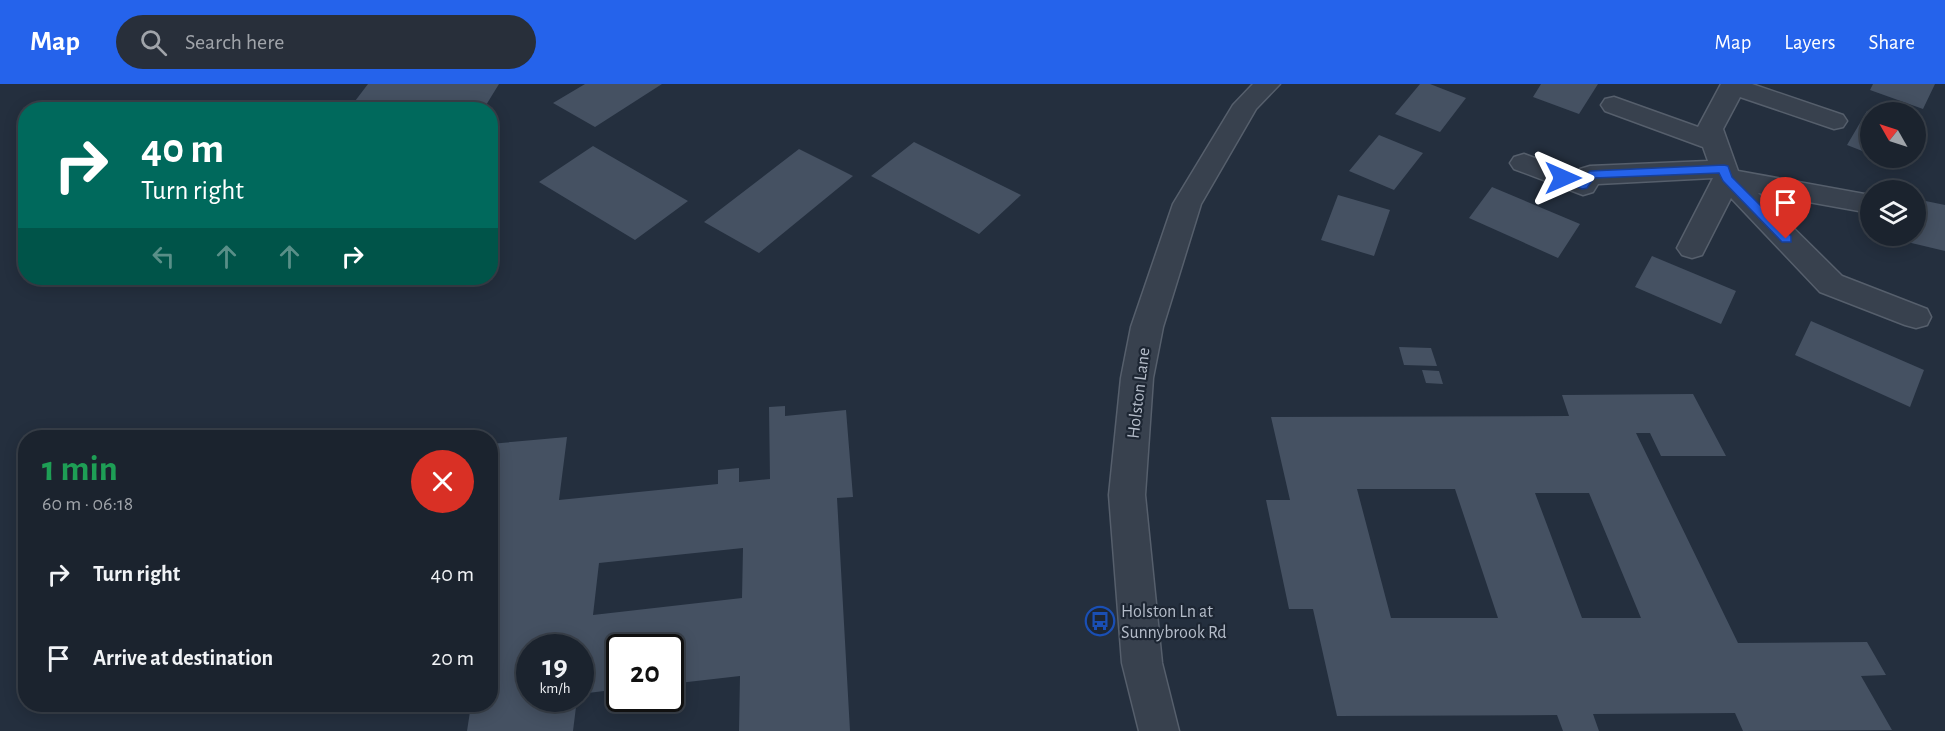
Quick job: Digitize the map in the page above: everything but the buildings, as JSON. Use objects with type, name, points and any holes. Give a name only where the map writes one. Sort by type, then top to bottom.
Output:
[{"type":"street","name":"Holston Lane","points":[[1159,731],[1142,663],[1127,495],[1137,378],[1147,327],[1187,204],[1246,105],[1267,84]]},
{"type":"street","points":[[1834,121],[1734,85],[1710,129],[1725,174],[1831,284],[1916,317]]},
{"type":"street","points":[[1614,105],[1714,141]]},
{"type":"street","points":[[1524,163],[1582,186],[1590,175],[1725,174],[1860,202]]},
{"type":"street","points":[[1692,248],[1725,174]]},
{"type":"place","name":"Holston Ln at Sunnybrook Rd","points":[[1100,621]]},
{"type":"route","points":[[1563,178],[1582,186],[1590,175],[1724,169],[1727,178],[1786,239]]}]
